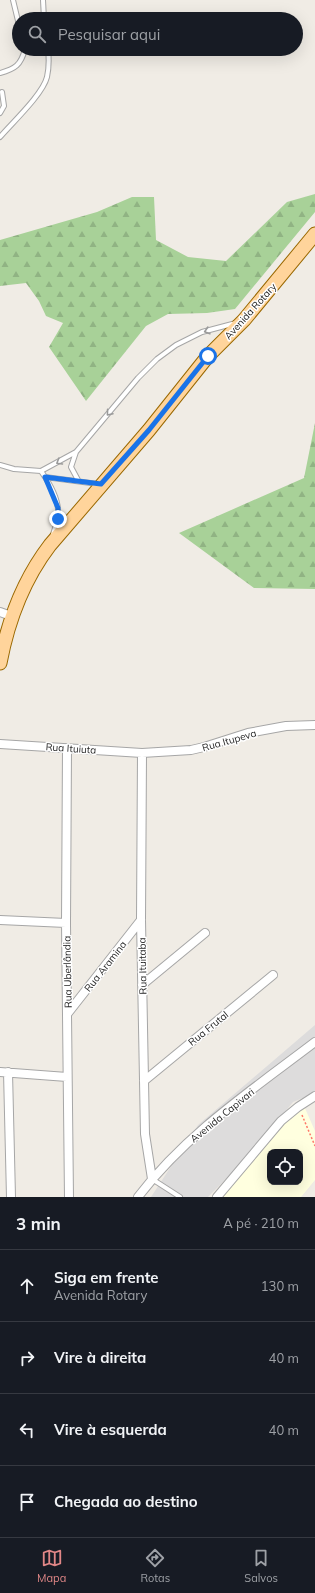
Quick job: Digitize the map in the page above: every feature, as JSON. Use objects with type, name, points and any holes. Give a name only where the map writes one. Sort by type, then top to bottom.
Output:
[{"type":"main road","name":"Avenida Rotary","points":[[0,663],[5,639],[27,581],[36,562],[101,484],[149,430],[208,356],[244,320],[315,234]]},
{"type":"street","points":[[0,612],[14,617]]},
{"type":"street","name":"Rua Itupeva","points":[[142,753],[204,748],[256,732],[286,726],[315,725]]},
{"type":"street","name":"Rua Ituiuta","points":[[0,744],[142,753]]},
{"type":"street","name":"Rua Uberlândia","points":[[67,748],[66,923],[69,1197]]},
{"type":"street","name":"Rua Ituitaba","points":[[142,753],[141,920],[145,1134],[152,1179]]},
{"type":"street","points":[[0,920],[66,923]]},
{"type":"street","name":"Rua Aramina","points":[[68,1013],[141,920]]},
{"type":"street","points":[[142,985],[205,933]]},
{"type":"street","name":"Rua Frutal","points":[[144,1081],[273,975]]},
{"type":"street","name":"Avenida Capivari","points":[[138,1197],[152,1179],[203,1128],[315,1042]]},
{"type":"street","points":[[11,1197],[4,1072],[68,1077]]},
{"type":"street","points":[[218,1197],[281,1121],[298,1107],[315,1096]]},
{"type":"lane","points":[[12,0],[15,12]]},
{"type":"lane","points":[[43,0],[44,12]]},
{"type":"lane","points":[[0,73],[10,70],[18,65],[23,56]]},
{"type":"lane","points":[[0,137],[37,95],[47,79],[49,56]]},
{"type":"lane","points":[[0,113],[4,106],[2,92]]},
{"type":"lane","points":[[78,480],[71,467],[76,452],[138,378],[157,358],[176,345],[202,332],[244,320]]},
{"type":"lane","points":[[0,465],[14,469],[41,471],[76,452]]},
{"type":"lane","points":[[41,471],[58,508],[58,519],[50,545]]},
{"type":"lane","points":[[45,477],[101,484]]},
{"type":"lane","points":[[152,1179],[180,1197]]},
{"type":"path","points":[[298,1107],[315,1146]]},
{"type":"shaded area","points":[[315,1025],[315,1093],[293,1102],[249,1156],[208,1197],[151,1197],[198,1125]]},
{"type":"shaded area","points":[[304,1106],[315,1131],[315,1180],[301,1197],[223,1197],[285,1121]]},
{"type":"green space","points":[[315,194],[315,212],[235,309],[207,313],[168,314],[146,326],[86,401],[49,347],[63,323],[46,316],[39,301],[26,283],[0,286],[0,240],[97,212],[132,197],[154,197],[156,240],[188,257],[226,261],[287,202]]},
{"type":"green space","points":[[315,423],[315,589],[254,588],[179,533],[304,478]]},
{"type":"route","points":[[58,519],[58,508],[45,477],[101,484],[149,430],[208,356]]}]
